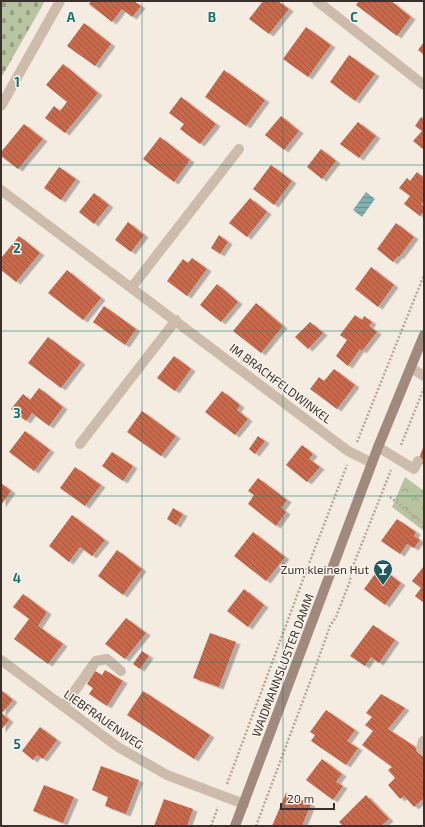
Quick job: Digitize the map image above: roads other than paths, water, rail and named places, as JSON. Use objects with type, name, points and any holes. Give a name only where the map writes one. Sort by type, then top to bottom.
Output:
[{"type":"main road","name":"WAIDMANNSLUSTER DAMM","points":[[235,826],[378,447],[424,335]]},
{"type":"street","points":[[1,106],[60,1]]},
{"type":"street","points":[[317,1],[424,85]]},
{"type":"street","points":[[132,288],[239,149]]},
{"type":"street","name":"IM BRACHFELDWINKEL","points":[[1,190],[342,446],[372,463]]},
{"type":"street","points":[[80,444],[176,320]]},
{"type":"street","points":[[411,368],[424,376]]},
{"type":"street","points":[[378,447],[414,469],[418,461]]},
{"type":"street","points":[[63,706],[96,661],[107,659],[121,671]]},
{"type":"street","name":"LIEBFRAUENWEG","points":[[1,660],[118,748],[167,776],[244,804]]},
{"type":"water","points":[[366,192],[375,199],[362,217],[353,210]]},
{"type":"place","name":"Zum kleinen Hut","points":[[383,586]]}]
